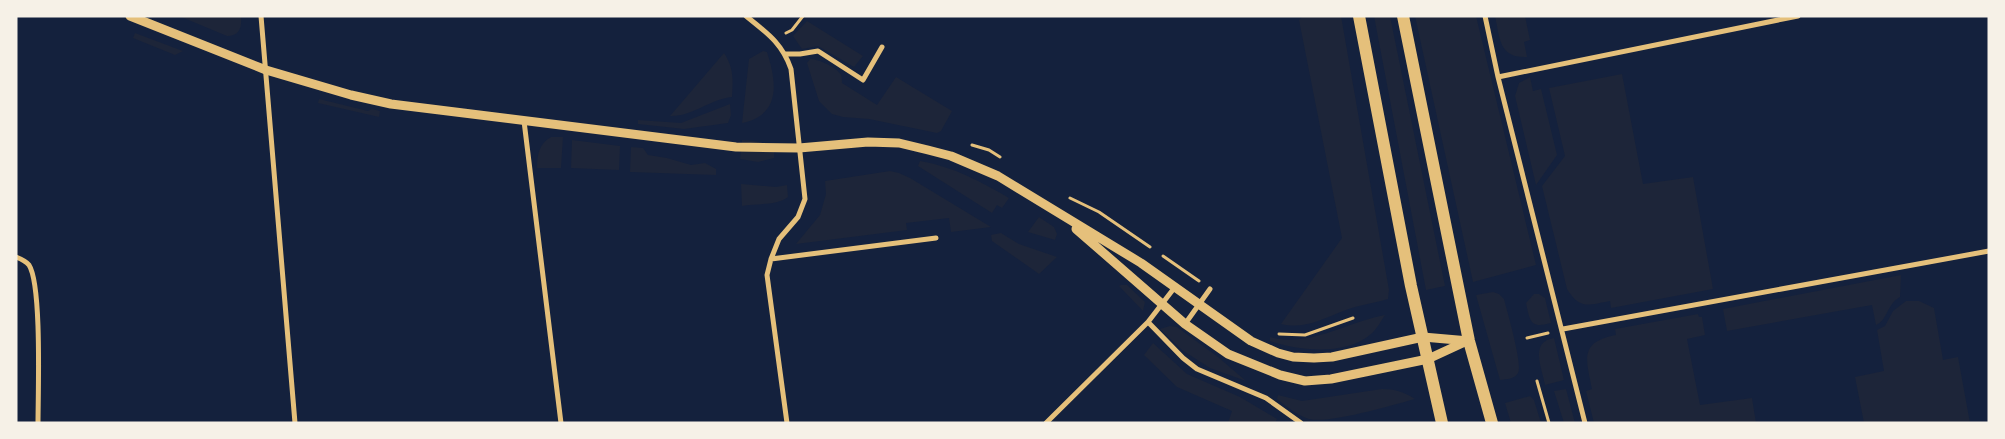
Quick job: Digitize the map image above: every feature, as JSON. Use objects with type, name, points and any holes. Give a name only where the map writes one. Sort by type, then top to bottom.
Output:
[{"type":"main road","points":[[1359,16],[1411,286],[1442,423]]},
{"type":"main road","points":[[1403,16],[1469,341],[1492,423]]},
{"type":"street","points":[[130,16],[266,70],[351,95],[391,104],[736,147],[799,148],[868,142],[899,143],[928,150],[951,156],[998,176],[1141,263],[1251,341],[1278,353],[1293,357],[1332,357],[1423,337],[1469,341]]},
{"type":"street","points":[[261,16],[295,423]]},
{"type":"street","points":[[746,16],[774,39],[786,54],[791,69],[805,199],[798,217],[779,239],[767,275],[787,423]]},
{"type":"street","points":[[1485,16],[1498,77],[1585,423]]},
{"type":"street","points":[[1498,77],[1798,16]]},
{"type":"street","points":[[786,54],[818,51],[863,80],[882,47]]},
{"type":"street","points":[[524,121],[561,423]]},
{"type":"street","points":[[1059,214],[1185,324],[1228,354],[1266,371],[1305,381],[1330,379],[1428,359],[1469,341]]},
{"type":"street","points":[[771,259],[936,238]]},
{"type":"street","points":[[1562,329],[1989,252]]},
{"type":"street","points":[[16,257],[29,265],[36,294],[38,423]]},
{"type":"street","points":[[1046,423],[1148,322],[1176,287]]},
{"type":"street","points":[[1185,324],[1210,289]]},
{"type":"street","points":[[1148,322],[1183,358],[1197,369],[1266,398],[1301,423]]},
{"type":"path","points":[[774,39],[792,30],[802,16]]},
{"type":"path","points":[[1274,333],[1305,335],[1353,318]]},
{"type":"path","points":[[1527,338],[1562,329]]},
{"type":"path","points":[[1537,381],[1549,423]]},
{"type":"shaded area","points":[[179,16],[241,16],[241,24],[237,33],[227,36]]},
{"type":"shaded area","points":[[1303,16],[1341,16],[1389,290],[1388,299],[1351,308],[1314,322],[1290,325],[1281,324],[1342,238],[1299,20]]},
{"type":"shaded area","points":[[1374,16],[1390,16],[1445,286],[1426,290]]},
{"type":"shaded area","points":[[1415,16],[1476,16],[1536,265],[1473,282]]},
{"type":"shaded area","points":[[1495,16],[1525,16],[1530,40],[1524,42],[1527,57],[1511,54],[1502,46]]},
{"type":"shaded area","points":[[807,21],[863,56],[854,67],[818,46],[802,49],[793,36]]},
{"type":"shaded area","points":[[135,33],[183,51],[175,55],[133,38]]},
{"type":"shaded area","points":[[763,51],[767,52],[773,75],[773,96],[770,105],[764,113],[755,119],[742,123],[749,59]]},
{"type":"shaded area","points":[[724,53],[731,69],[733,80],[732,97],[724,98],[686,114],[670,116]]},
{"type":"shaded area","points":[[810,59],[832,66],[839,72],[842,83],[877,105],[896,77],[952,111],[941,131],[937,133],[869,119],[832,114],[819,101],[807,63]]},
{"type":"shaded area","points":[[1622,74],[1643,184],[1693,177],[1713,289],[1611,308],[1610,301],[1590,304],[1581,303],[1567,289],[1542,186],[1565,156],[1549,88]]},
{"type":"shaded area","points":[[1530,77],[1533,91],[1541,89],[1557,155],[1536,185],[1515,96],[1519,83]]},
{"type":"shaded area","points":[[319,99],[368,111],[372,109],[380,111],[379,117],[318,103]]},
{"type":"shaded area","points":[[730,104],[731,115],[728,123],[684,129],[638,124],[638,120],[681,123]]},
{"type":"shaded area","points":[[551,137],[563,137],[561,168],[537,168],[540,150]]},
{"type":"shaded area","points":[[572,140],[620,146],[619,170],[571,168]]},
{"type":"shaded area","points":[[742,140],[755,141],[767,145],[774,150],[774,158],[758,162],[740,159]]},
{"type":"shaded area","points":[[631,147],[643,148],[648,155],[691,165],[705,163],[716,169],[716,175],[630,172]]},
{"type":"shaded area","points":[[920,161],[966,175],[1009,198],[1002,208],[997,205],[992,213],[918,166]]},
{"type":"shaded area","points":[[890,171],[910,178],[991,227],[951,232],[949,218],[906,223],[907,230],[796,244],[820,215],[826,194],[825,181]]},
{"type":"shaded area","points":[[741,184],[776,187],[787,185],[788,197],[778,202],[742,206]]},
{"type":"shaded area","points":[[1039,217],[1054,227],[1057,234],[1055,240],[1028,232]]},
{"type":"shaded area","points":[[1001,233],[1019,244],[1057,257],[1039,274],[992,241],[991,235]]},
{"type":"shaded area","points":[[1901,275],[1900,297],[1892,304],[1883,320],[1876,325],[1872,305],[1727,331],[1723,309]]},
{"type":"shaded area","points":[[1127,285],[1145,302],[1143,311],[1119,286]]},
{"type":"shaded area","points":[[1493,292],[1499,294],[1504,299],[1519,368],[1517,375],[1500,380],[1476,295]]},
{"type":"shaded area","points":[[1534,294],[1539,294],[1545,298],[1551,323],[1539,325],[1530,319],[1526,303]]},
{"type":"shaded area","points":[[1906,301],[1919,301],[1934,308],[1943,360],[1958,357],[1970,423],[1864,423],[1855,377],[1884,371],[1877,330],[1885,326],[1893,311]]},
{"type":"shaded area","points":[[1698,314],[1699,317],[1702,317],[1705,335],[1687,339],[1700,405],[1752,398],[1756,423],[1594,423],[1586,391],[1592,389],[1587,361],[1591,347],[1604,338],[1616,335],[1615,329]]},
{"type":"shaded area","points":[[1385,315],[1371,334],[1349,346],[1322,350],[1294,347],[1270,341],[1270,337],[1285,340],[1314,337]]},
{"type":"shaded area","points":[[1170,326],[1177,327],[1218,357],[1246,381],[1210,368],[1182,350],[1160,329]]},
{"type":"shaded area","points":[[1554,338],[1564,380],[1545,385],[1539,350],[1546,340]]},
{"type":"shaded area","points":[[1153,343],[1187,374],[1240,397],[1277,419],[1275,423],[1228,423],[1232,411],[1177,387],[1144,355]]},
{"type":"shaded area","points":[[1382,389],[1399,391],[1415,399],[1361,413],[1319,420],[1301,416],[1277,399],[1278,395],[1302,401]]},
{"type":"shaded area","points":[[1566,389],[1575,423],[1564,423],[1554,391]]},
{"type":"shaded area","points":[[1530,396],[1534,400],[1541,423],[1511,423],[1505,403]]}]
